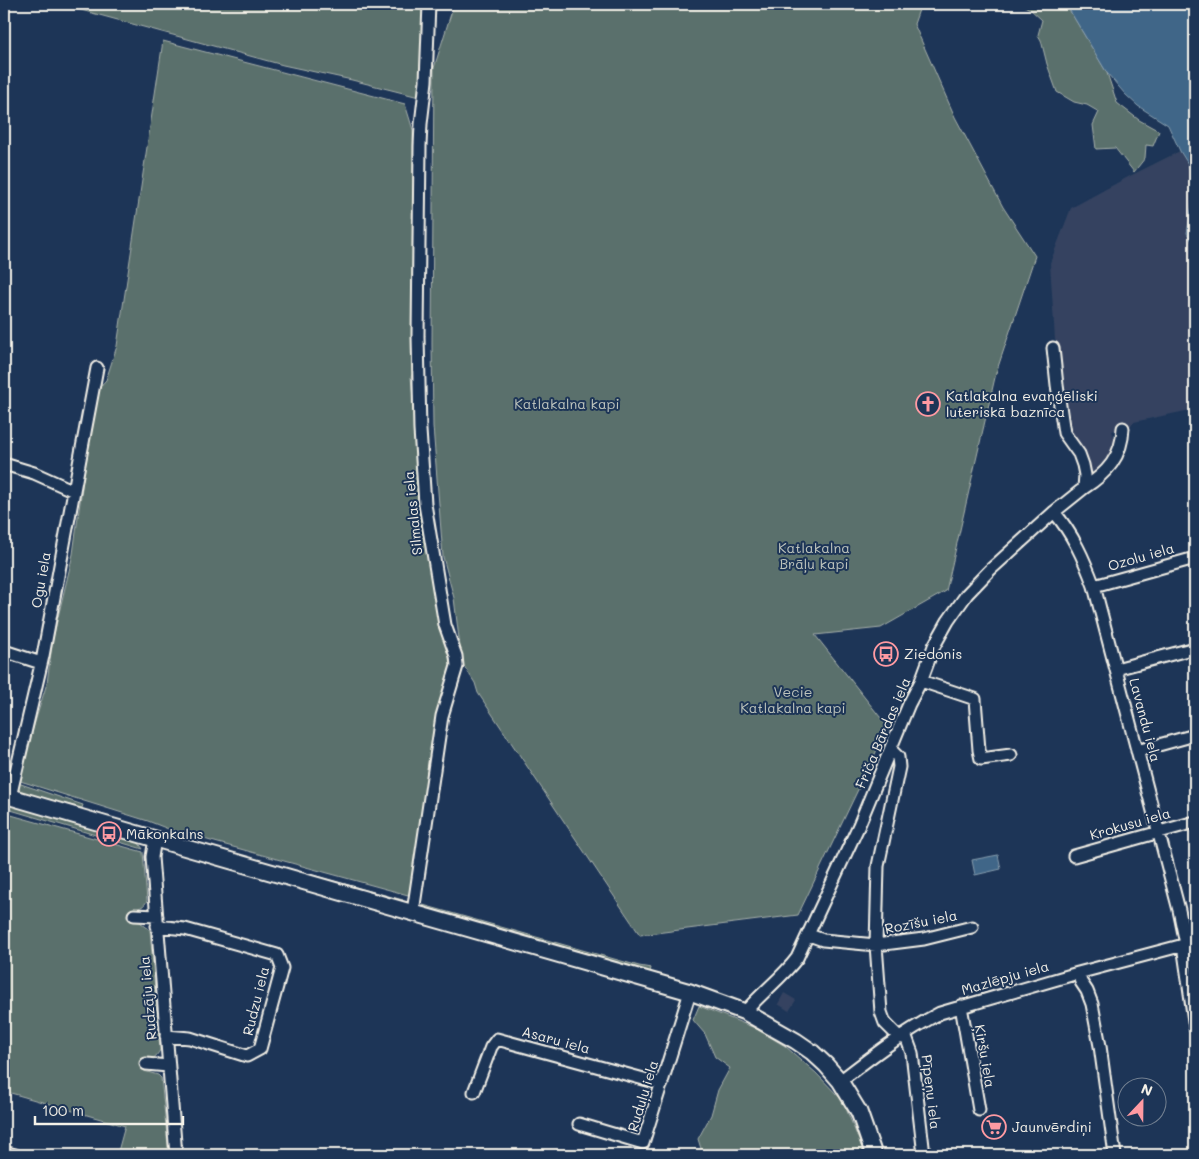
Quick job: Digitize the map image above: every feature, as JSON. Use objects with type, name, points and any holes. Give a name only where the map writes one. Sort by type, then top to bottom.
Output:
[{"type":"main road","points":[[7,796],[690,992],[745,1012],[796,1041],[826,1065],[840,1081],[859,1112],[874,1155]]},
{"type":"street","name":"Silmalas iela","points":[[413,912],[442,716],[457,666],[434,569],[425,504],[420,439],[418,308],[421,131],[430,4]]},
{"type":"street","points":[[1053,348],[1064,432],[1079,454],[1083,465],[1084,488]]},
{"type":"street","name":"Ogu iela","points":[[7,796],[41,662],[97,368]]},
{"type":"street","name":"Friča Bārdas iela","points":[[745,1012],[756,999],[790,968],[797,958],[859,825],[909,704],[921,681],[934,646],[948,621],[967,594],[990,570],[1054,512],[1098,479],[1110,466],[1120,449],[1123,439],[1123,428]]},
{"type":"street","points":[[4,464],[34,473],[74,491]]},
{"type":"street","name":"Lavandu iela","points":[[1054,512],[1078,546],[1094,586],[1188,944],[1195,1028]]},
{"type":"street","name":"Ozolu iela","points":[[1094,586],[1195,558]]},
{"type":"street","points":[[1116,670],[1195,648]]},
{"type":"street","points":[[4,652],[41,662]]},
{"type":"street","points":[[921,681],[975,699],[981,759],[1011,755]]},
{"type":"street","points":[[1137,751],[1195,735]]},
{"type":"street","points":[[891,750],[898,757],[899,768],[878,866],[876,945],[881,1012],[885,1023],[903,1036]]},
{"type":"street","name":"Krokusu iela","points":[[1074,856],[1195,822]]},
{"type":"street","name":"Rudzāju iela","points":[[155,839],[151,853],[176,1155]]},
{"type":"street","points":[[134,915],[157,921]]},
{"type":"street","name":"Rudzu iela","points":[[157,921],[277,955],[282,968],[260,1049],[246,1056],[190,1038],[166,1036]]},
{"type":"street","name":"Rozīšu iela","points":[[808,935],[823,940],[876,945],[924,939],[972,927]]},
{"type":"street","name":"Mazlēpju iela","points":[[840,1081],[926,1020],[940,1014],[961,1006],[1188,944]]},
{"type":"street","points":[[1078,973],[1092,1004],[1100,1046],[1115,1155]]},
{"type":"street","name":"Ruduļu iela","points":[[579,1124],[643,1143],[690,992]]},
{"type":"street","name":"Ķiršu iela","points":[[961,1006],[979,1110]]},
{"type":"street","name":"Pīpeņu iela","points":[[903,1036],[912,1053],[924,1155]]},
{"type":"street","name":"Asaru iela","points":[[474,1092],[491,1047],[497,1040],[662,1084]]},
{"type":"street","points":[[146,1064],[168,1066]]},
{"type":"street","points":[[4,1152],[15,1155]]},
{"type":"shaded area","points":[[1064,4],[1195,4],[1195,188],[1188,164],[1168,125],[1138,106],[1125,94],[1107,73]]},
{"type":"shaded area","points":[[1180,151],[1188,164],[1195,188],[1187,233],[1195,246],[1195,409],[1134,422],[1129,427],[1112,431],[1117,447],[1103,468],[1090,474],[1088,462],[1072,434],[1059,345],[1055,340],[1050,263],[1071,208]]},
{"type":"shaded area","points":[[1195,188],[1195,246],[1187,233]]},
{"type":"shaded area","points":[[998,855],[1001,869],[975,875],[972,860]]},
{"type":"shaded area","points":[[784,993],[796,1000],[789,1011],[778,1004]]},
{"type":"green space","points":[[59,4],[424,4],[419,97],[283,65]]},
{"type":"green space","points":[[454,4],[921,4],[914,24],[955,117],[1003,207],[1035,256],[996,373],[946,591],[881,628],[815,635],[888,727],[798,915],[640,935],[478,693],[475,683],[462,663],[454,598],[443,557],[433,426],[432,344],[434,68]]},
{"type":"green space","points":[[1021,4],[1064,4],[1107,73],[1117,103],[1139,120],[1159,131],[1153,146],[1146,145],[1145,158],[1134,172],[1115,148],[1096,149],[1093,125],[1099,112],[1087,105],[1074,102],[1057,92],[1038,35],[1042,20]]},
{"type":"green space","points":[[163,41],[405,104],[413,130],[416,366],[411,377],[432,579],[451,667],[440,700],[411,888],[408,895],[171,830],[17,780],[47,683],[53,638],[73,554],[95,392],[106,380],[117,346]]},
{"type":"green space","points":[[18,783],[83,805],[82,808],[62,803],[47,803],[20,795],[17,789]]},
{"type":"green space","points":[[4,802],[131,838],[138,842],[143,849],[4,808]]},
{"type":"green space","points":[[4,813],[143,852],[147,901],[139,908],[134,909],[133,920],[140,922],[150,930],[160,1050],[154,1058],[145,1060],[144,1071],[158,1075],[161,1078],[169,1155],[117,1155],[125,1126],[4,1091]]},
{"type":"green space","points":[[181,839],[403,900],[395,902]]},
{"type":"green space","points":[[423,905],[651,968],[650,972],[427,910]]},
{"type":"green space","points":[[699,1006],[755,1028],[785,1046],[816,1073],[843,1101],[865,1155],[703,1155],[698,1139],[711,1115],[718,1090],[730,1068],[715,1057],[705,1034],[693,1020]]},
{"type":"place","name":"Katlakalna evaņģēliski luteriskā baznīca","points":[[928,404]]},
{"type":"place","name":"Ziedonis","points":[[886,654]]},
{"type":"place","name":"Mākoņkalns","points":[[109,834]]},
{"type":"place","name":"Jaunvērdiņi","points":[[994,1127]]},
{"type":"park label","name":"Katlakalna kapi","points":[[567,404]]},
{"type":"park label","name":"Katlakalna Brāļu kapi","points":[[814,556]]},
{"type":"park label","name":"Vecie Katlakalna kapi","points":[[793,700]]}]
